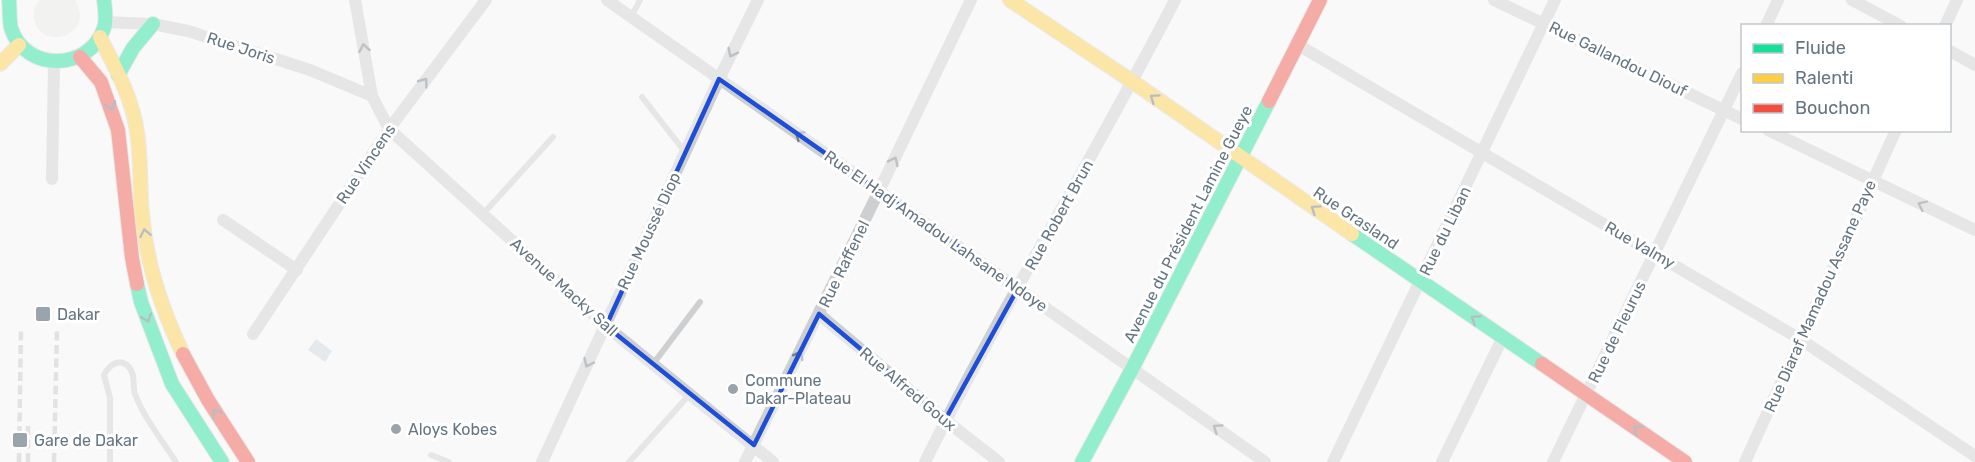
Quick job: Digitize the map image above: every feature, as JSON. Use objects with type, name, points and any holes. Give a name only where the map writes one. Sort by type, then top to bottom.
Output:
[{"type":"street","points":[[9,0],[8,23],[18,45],[28,54],[54,63],[67,62],[80,57],[92,48],[100,37],[105,22],[104,0]]},
{"type":"street","name":"Avenue Macky Sall","points":[[356,0],[372,96],[389,129],[606,326],[773,462]]},
{"type":"street","name":"Rue Vincens","points":[[253,334],[389,129],[486,0]]},
{"type":"street","name":"Rue El Hadj Amadou Lahsane Ndoye","points":[[608,0],[1264,462]]},
{"type":"street","name":"Rue Moussé Diop","points":[[542,462],[719,79],[758,0]]},
{"type":"street","name":"Rue Raffenel","points":[[745,462],[819,315],[971,0]]},
{"type":"street","name":"Rue Grasland","points":[[1010,0],[1133,82],[1420,282],[1685,462]]},
{"type":"street","name":"Rue Robert Brun","points":[[925,462],[945,420],[1133,82],[1175,0]]},
{"type":"street","name":"Avenue du Président Lamine Gueye","points":[[1082,462],[1132,369],[1320,0]]},
{"type":"street","name":"Rue Gallandou Diouf","points":[[1494,0],[1741,117]]},
{"type":"street","name":"Rue du Liban","points":[[1333,462],[1555,0]]},
{"type":"street","points":[[1767,24],[1778,0]]},
{"type":"street","points":[[1852,0],[1897,24]]},
{"type":"street","points":[[1946,24],[1957,0]]},
{"type":"street","name":"Rue Joris","points":[[105,22],[153,24],[188,31],[310,70],[372,96]]},
{"type":"street","points":[[118,75],[132,46],[153,24]]},
{"type":"street","points":[[100,37],[130,103],[136,124],[144,227],[157,288],[171,331],[206,399],[248,462]]},
{"type":"street","points":[[0,64],[18,45]]},
{"type":"street","name":"Rue Valmy","points":[[1298,45],[1800,339],[1975,456]]},
{"type":"street","points":[[1951,52],[1975,65]]},
{"type":"street","points":[[80,57],[101,82],[118,130],[132,258],[141,302],[172,384],[222,462]]},
{"type":"street","points":[[52,179],[54,63]]},
{"type":"street","name":"Rue de Fleurus","points":[[1553,462],[1741,77]]},
{"type":"street","points":[[1771,132],[1975,230]]},
{"type":"street","name":"Rue Diaraf Mamadou Assane Paye","points":[[1745,462],[1895,132]]},
{"type":"street","points":[[224,220],[297,270]]},
{"type":"street","name":"Rue Alfred Goux","points":[[819,315],[999,462]]},
{"type":"street","points":[[1442,462],[1503,338]]},
{"type":"lane","points":[[632,17],[640,0]]},
{"type":"lane","points":[[642,97],[685,153]]},
{"type":"lane","points":[[483,214],[553,136]]},
{"type":"lane","points":[[653,364],[700,302]]},
{"type":"lane","points":[[110,462],[110,398],[105,375],[112,364],[119,362],[131,369],[139,404],[176,462]]},
{"type":"lane","points":[[629,462],[690,394]]},
{"type":"lane","points":[[430,454],[449,462]]},
{"type":"highlighted area","points":[[719,79],[1018,288],[945,420],[819,314],[754,445],[606,326]]},
{"type":"shaded area","points":[[39,0],[75,0],[80,13],[79,23],[65,36],[46,35],[38,29],[34,18],[35,6]]},
{"type":"shaded area","points":[[316,339],[332,351],[325,362],[308,350]]},
{"type":"railway","points":[[19,462],[21,328]]},
{"type":"railway","points":[[54,462],[57,330]]},
{"type":"railway","points":[[28,423],[28,462]]},
{"type":"traffic: fast","points":[[9,0],[11,28],[18,43],[29,53],[43,59],[58,61],[72,59],[86,52],[97,42],[105,25],[104,0]]},
{"type":"traffic: fast","points":[[118,75],[133,48],[153,24]]},
{"type":"traffic: fast","points":[[1082,462],[1269,101]]},
{"type":"traffic: fast","points":[[1352,234],[1542,364]]},
{"type":"traffic: fast","points":[[137,284],[141,302],[172,384],[222,462]]},
{"type":"traffic: slow","points":[[1010,0],[1352,234]]},
{"type":"traffic: slow","points":[[100,37],[123,84],[133,113],[138,137],[142,213],[147,250],[162,303],[183,354]]},
{"type":"traffic: slow","points":[[0,64],[19,45]]},
{"type":"traffic: jam","points":[[1269,101],[1320,0]]},
{"type":"traffic: jam","points":[[80,57],[101,82],[118,130],[137,284]]},
{"type":"traffic: jam","points":[[183,354],[208,400],[248,462]]},
{"type":"traffic: jam","points":[[1542,364],[1685,462]]},
{"type":"place","name":"Dakar","points":[[43,314]]},
{"type":"place","name":"Commune Dakar-Plateau","points":[[733,389]]},
{"type":"place","name":"Aloys Kobes","points":[[396,429]]},
{"type":"place","name":"Gare de Dakar","points":[[20,440]]}]
